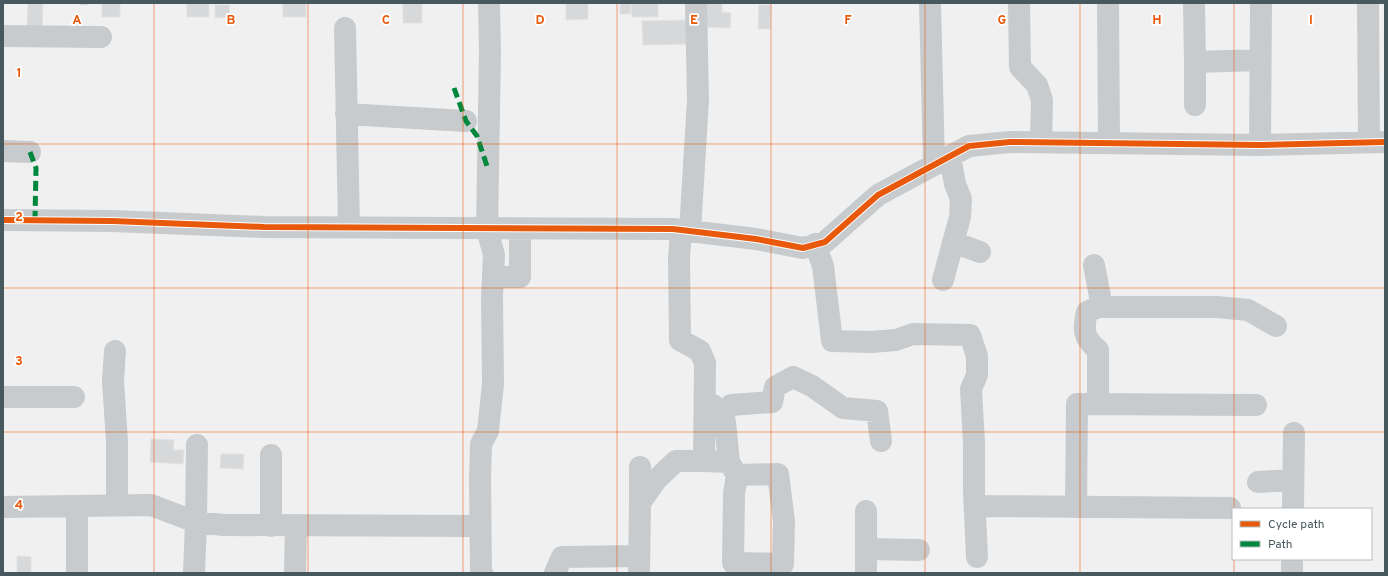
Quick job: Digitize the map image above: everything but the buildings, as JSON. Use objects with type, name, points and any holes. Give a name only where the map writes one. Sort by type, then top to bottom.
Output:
[{"type":"street","points":[[482,573],[480,526],[481,444],[488,431],[493,384],[494,255],[487,229],[490,52],[489,3]]},
{"type":"street","points":[[696,3],[698,100],[685,230],[679,259],[680,340],[700,351],[705,363],[704,461]]},
{"type":"street","points":[[930,3],[942,160],[961,198],[960,217],[943,280]]},
{"type":"street","points":[[1019,3],[1020,67],[1036,85],[1042,100],[1042,142]]},
{"type":"street","points":[[1108,3],[1110,143]]},
{"type":"street","points":[[1194,3],[1195,105]]},
{"type":"street","points":[[1260,145],[1261,3]]},
{"type":"street","points":[[3,220],[112,221],[264,227],[685,230],[756,239],[803,248],[825,242],[878,195],[969,146],[1010,142],[1260,145],[1377,142],[1368,3]]},
{"type":"street","points":[[345,28],[349,227]]},
{"type":"street","points":[[3,36],[101,37]]},
{"type":"street","points":[[1195,62],[1260,60]]},
{"type":"street","points":[[346,114],[466,121]]},
{"type":"street","points":[[3,151],[30,152]]},
{"type":"street","points":[[493,277],[520,277],[520,229]]},
{"type":"street","points":[[953,242],[980,252]]},
{"type":"street","points":[[815,244],[823,266],[832,341],[871,342],[896,340],[913,334],[970,335],[978,356],[977,375],[971,389],[977,557]]},
{"type":"street","points":[[1094,265],[1102,307]]},
{"type":"street","points":[[1098,404],[1098,350],[1086,337],[1084,325],[1087,312],[1098,307],[1217,307],[1248,310],[1276,326]]},
{"type":"street","points":[[115,351],[113,381],[117,442],[117,506]]},
{"type":"street","points":[[721,416],[731,405],[772,402],[775,388],[793,377],[812,386],[843,408],[877,411],[881,440]]},
{"type":"street","points":[[640,503],[658,479],[676,461],[704,461],[733,469],[725,422],[705,392]]},
{"type":"street","points":[[3,397],[74,397]]},
{"type":"street","points":[[1076,507],[1077,404],[1256,405]]},
{"type":"street","points":[[1293,508],[1294,433]]},
{"type":"street","points":[[194,573],[197,445]]},
{"type":"street","points":[[271,454],[272,526]]},
{"type":"street","points":[[555,573],[562,557],[639,564],[640,467]]},
{"type":"street","points":[[1258,482],[1293,480]]},
{"type":"street","points":[[3,506],[151,505],[196,522],[224,525],[480,526]]},
{"type":"street","points":[[77,506],[77,573]]},
{"type":"street","points":[[974,506],[1230,508]]},
{"type":"street","points":[[866,511],[866,573]]},
{"type":"street","points":[[295,573],[296,525]]},
{"type":"street","points":[[866,549],[919,550]]},
{"type":"street","points":[[1292,560],[1292,573]]},
{"type":"marked path","points":[[454,88],[466,121],[477,136],[487,166]]},
{"type":"marked path","points":[[30,152],[36,168],[35,220]]},
{"type":"cycle path","points":[[3,220],[112,221],[264,227],[673,229],[756,239],[803,248],[825,242],[878,195],[969,146],[1010,142],[1260,145],[1385,142]]}]
